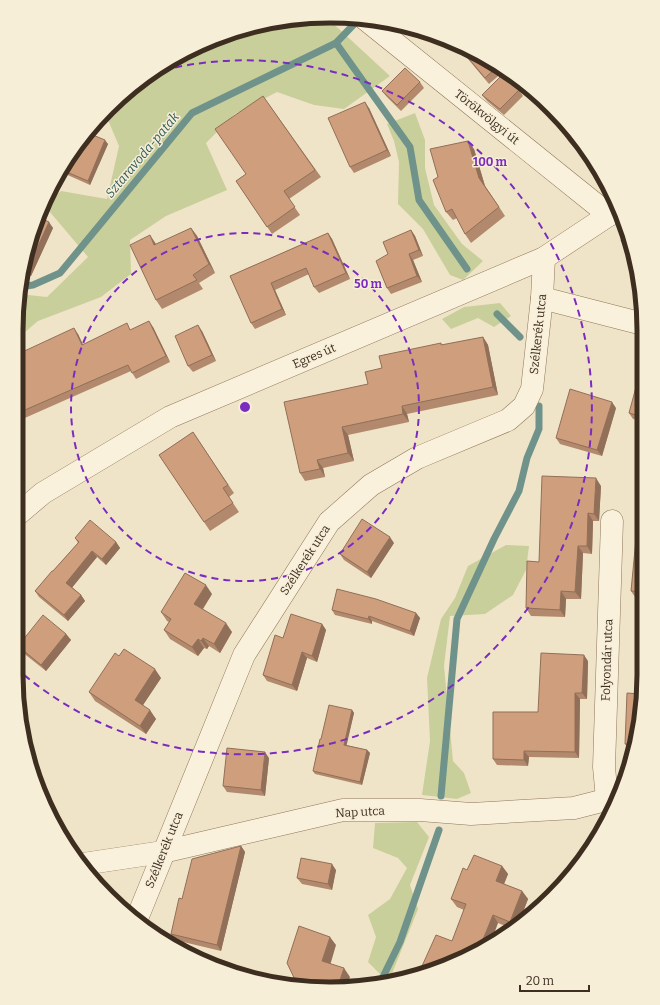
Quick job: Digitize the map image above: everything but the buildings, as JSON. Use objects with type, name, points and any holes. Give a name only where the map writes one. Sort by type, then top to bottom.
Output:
[{"type":"street","name":"Törökvölgyi út","points":[[376,27],[613,212]]},
{"type":"street","name":"Egres út","points":[[23,510],[43,493],[170,417],[544,258],[613,212]]},
{"type":"street","name":"Szélkerék utca","points":[[138,915],[244,655],[329,522],[371,485],[417,458],[508,420],[524,406],[532,389],[542,298],[544,258]]},
{"type":"street","points":[[542,298],[637,322]]},
{"type":"street","name":"Folyondár utca","points":[[612,521],[604,767],[612,797]]},
{"type":"street","name":"Nap utca","points":[[87,863],[163,852],[343,810],[420,810],[471,814],[574,808],[611,798]]},
{"type":"green space","points":[[333,23],[390,76],[344,109],[314,105],[277,92],[235,114],[206,143],[227,190],[166,216],[130,240],[131,274],[101,297],[38,321],[23,334],[26,295],[47,297],[88,257],[48,209],[53,197],[61,191],[107,199],[119,146],[108,119],[143,86],[194,55],[231,39],[251,33],[290,26]]},
{"type":"green space","points":[[415,113],[425,140],[425,168],[434,205],[462,244],[483,261],[463,280],[450,275],[423,229],[398,204],[399,162],[394,141],[387,124]]},
{"type":"green space","points":[[500,303],[511,316],[494,327],[478,318],[451,329],[442,319],[464,307]]},
{"type":"green space","points":[[506,545],[529,546],[526,570],[513,595],[485,614],[450,616],[444,666],[453,761],[464,773],[471,793],[457,799],[422,795],[430,741],[427,678],[441,619],[455,598],[468,566]]},
{"type":"green space","points":[[417,822],[429,837],[410,885],[418,909],[391,976],[383,977],[368,962],[376,937],[368,915],[390,899],[407,868],[398,858],[373,848],[375,823]]},
{"type":"waterway","name":"Sztaravoda-patak","points":[[27,286],[33,285],[60,273],[192,113],[336,43],[354,24]]},
{"type":"waterway","points":[[336,43],[410,147],[419,200],[467,269]]},
{"type":"waterway","points":[[497,314],[520,337]]},
{"type":"waterway","points":[[441,796],[457,619],[494,539],[519,491],[527,458],[539,429],[539,406]]},
{"type":"waterway","points":[[383,977],[400,942],[439,830]]}]
